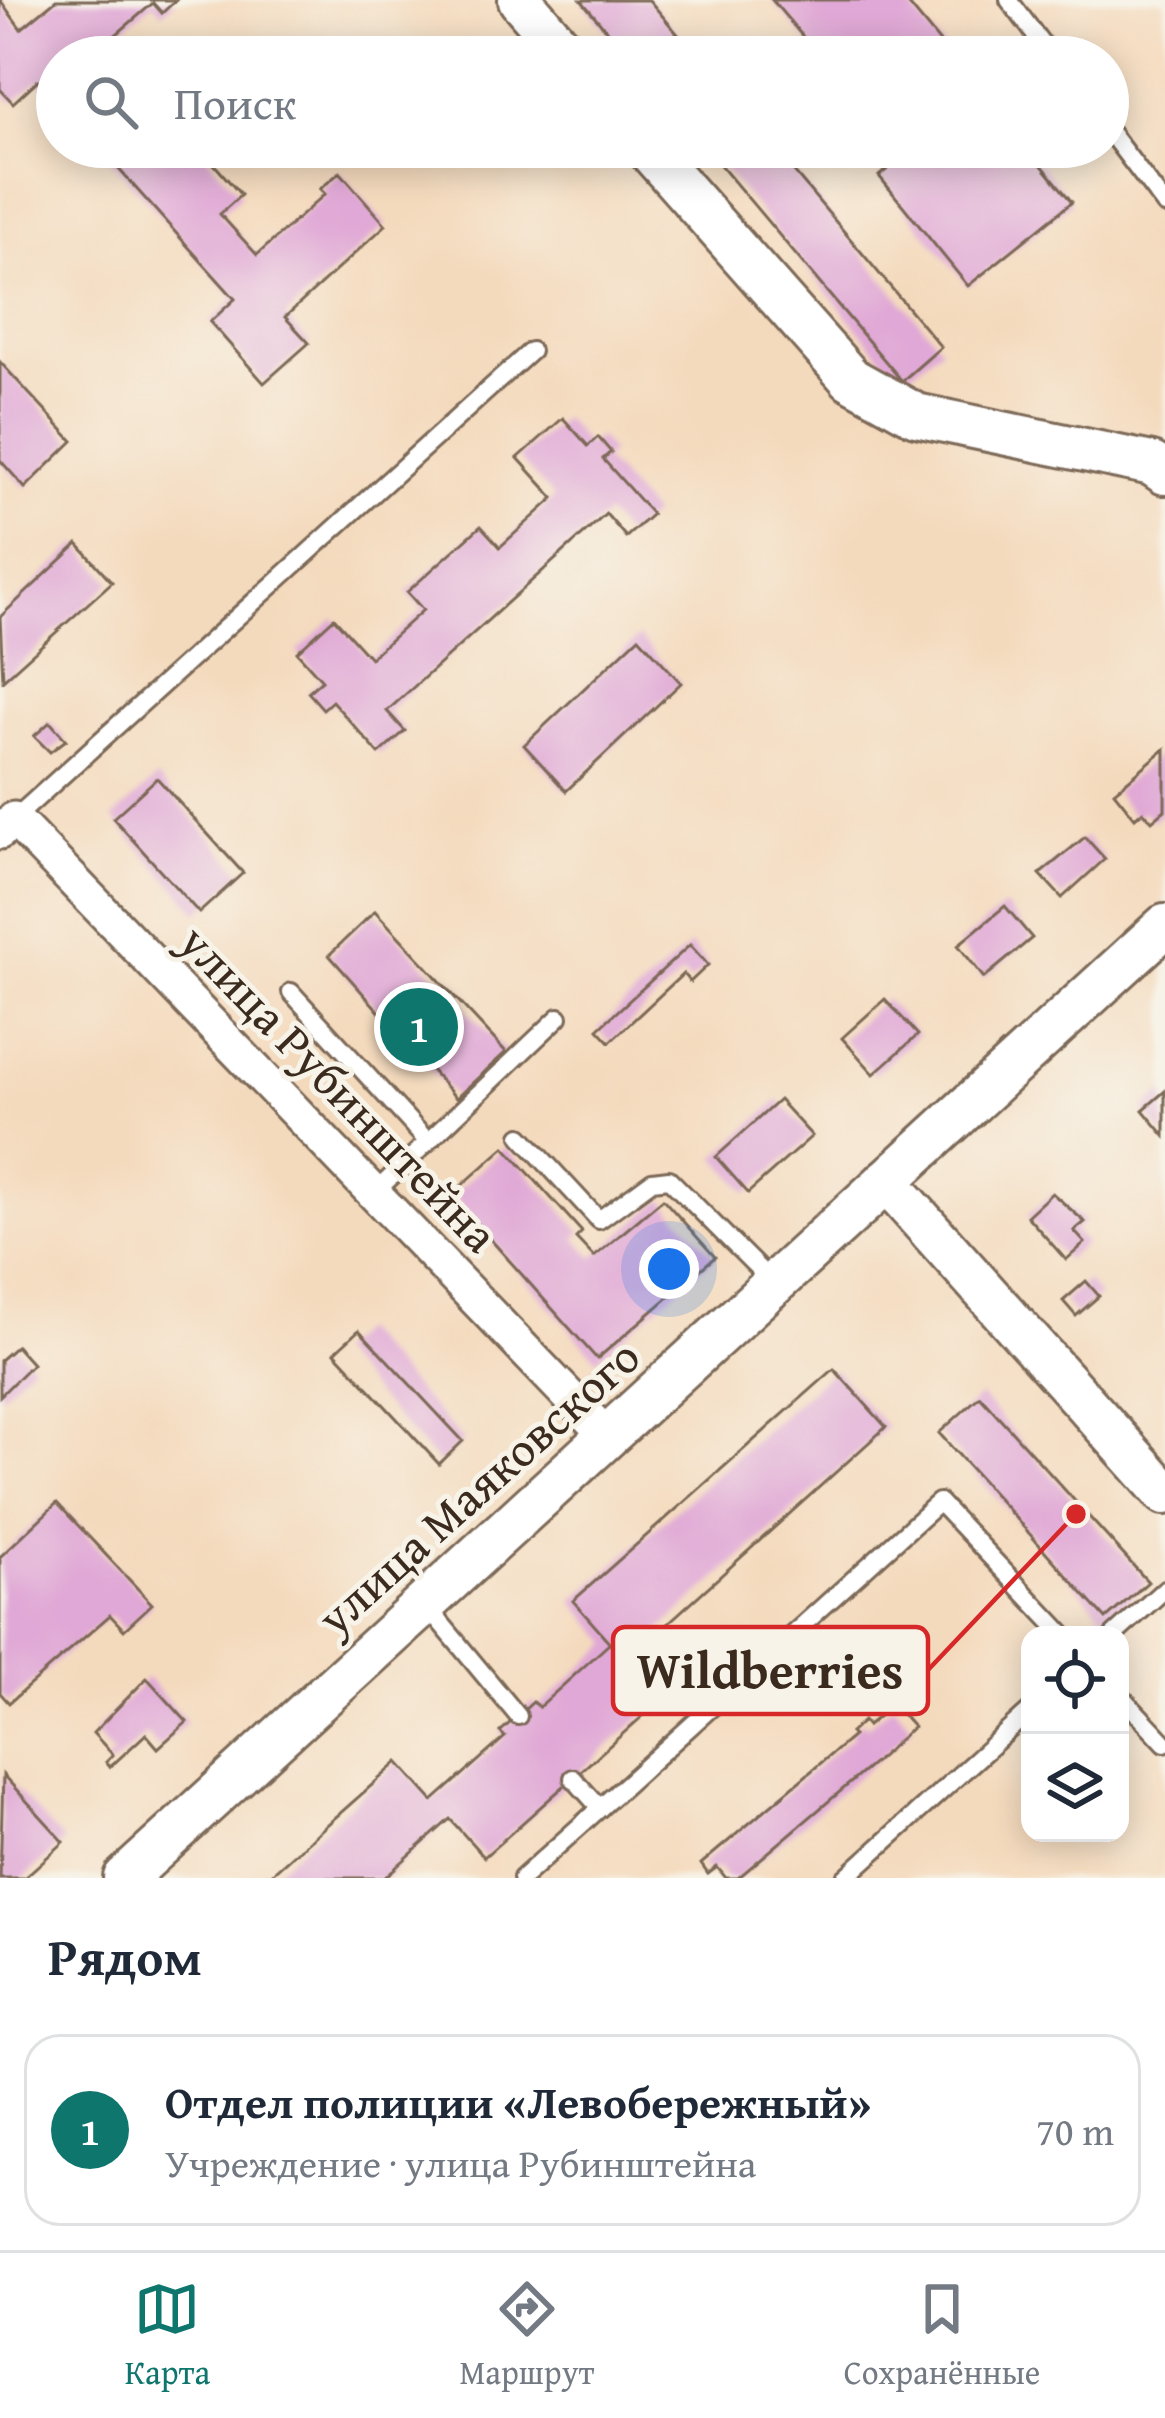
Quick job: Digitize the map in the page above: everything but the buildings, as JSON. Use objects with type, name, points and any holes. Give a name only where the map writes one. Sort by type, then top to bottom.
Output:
[{"type":"street","points":[[520,0],[551,36]]},
{"type":"street","points":[[665,168],[851,379],[916,415],[1161,463]]},
{"type":"street","name":"улица Рубинштейна","points":[[5,818],[608,1437]]},
{"type":"street","name":"улица Маяковского","points":[[125,1878],[1165,926]]},
{"type":"street","points":[[886,1181],[1165,1493]]},
{"type":"lane","points":[[1010,0],[1037,36]]},
{"type":"lane","points":[[1129,158],[1165,205]]},
{"type":"lane","points":[[5,818],[531,351]]},
{"type":"lane","points":[[291,992],[428,1142]]},
{"type":"lane","points":[[374,1193],[560,1017]]},
{"type":"lane","points":[[521,1136],[599,1220],[658,1178],[669,1179],[775,1285]]},
{"type":"lane","points":[[522,1878],[939,1502],[1056,1626]]},
{"type":"lane","points":[[1124,1626],[1165,1589]]},
{"type":"lane","points":[[426,1604],[518,1715]]},
{"type":"lane","points":[[1129,1705],[1165,1743]]},
{"type":"lane","points":[[844,1878],[1021,1719]]},
{"type":"lane","points":[[573,1778],[600,1808]]},
{"type":"place","name":"Отдел полиции «Левобережный»","points":[[419,1027]]},
{"type":"place","name":"Wildberries","points":[[1076,1514]]}]
